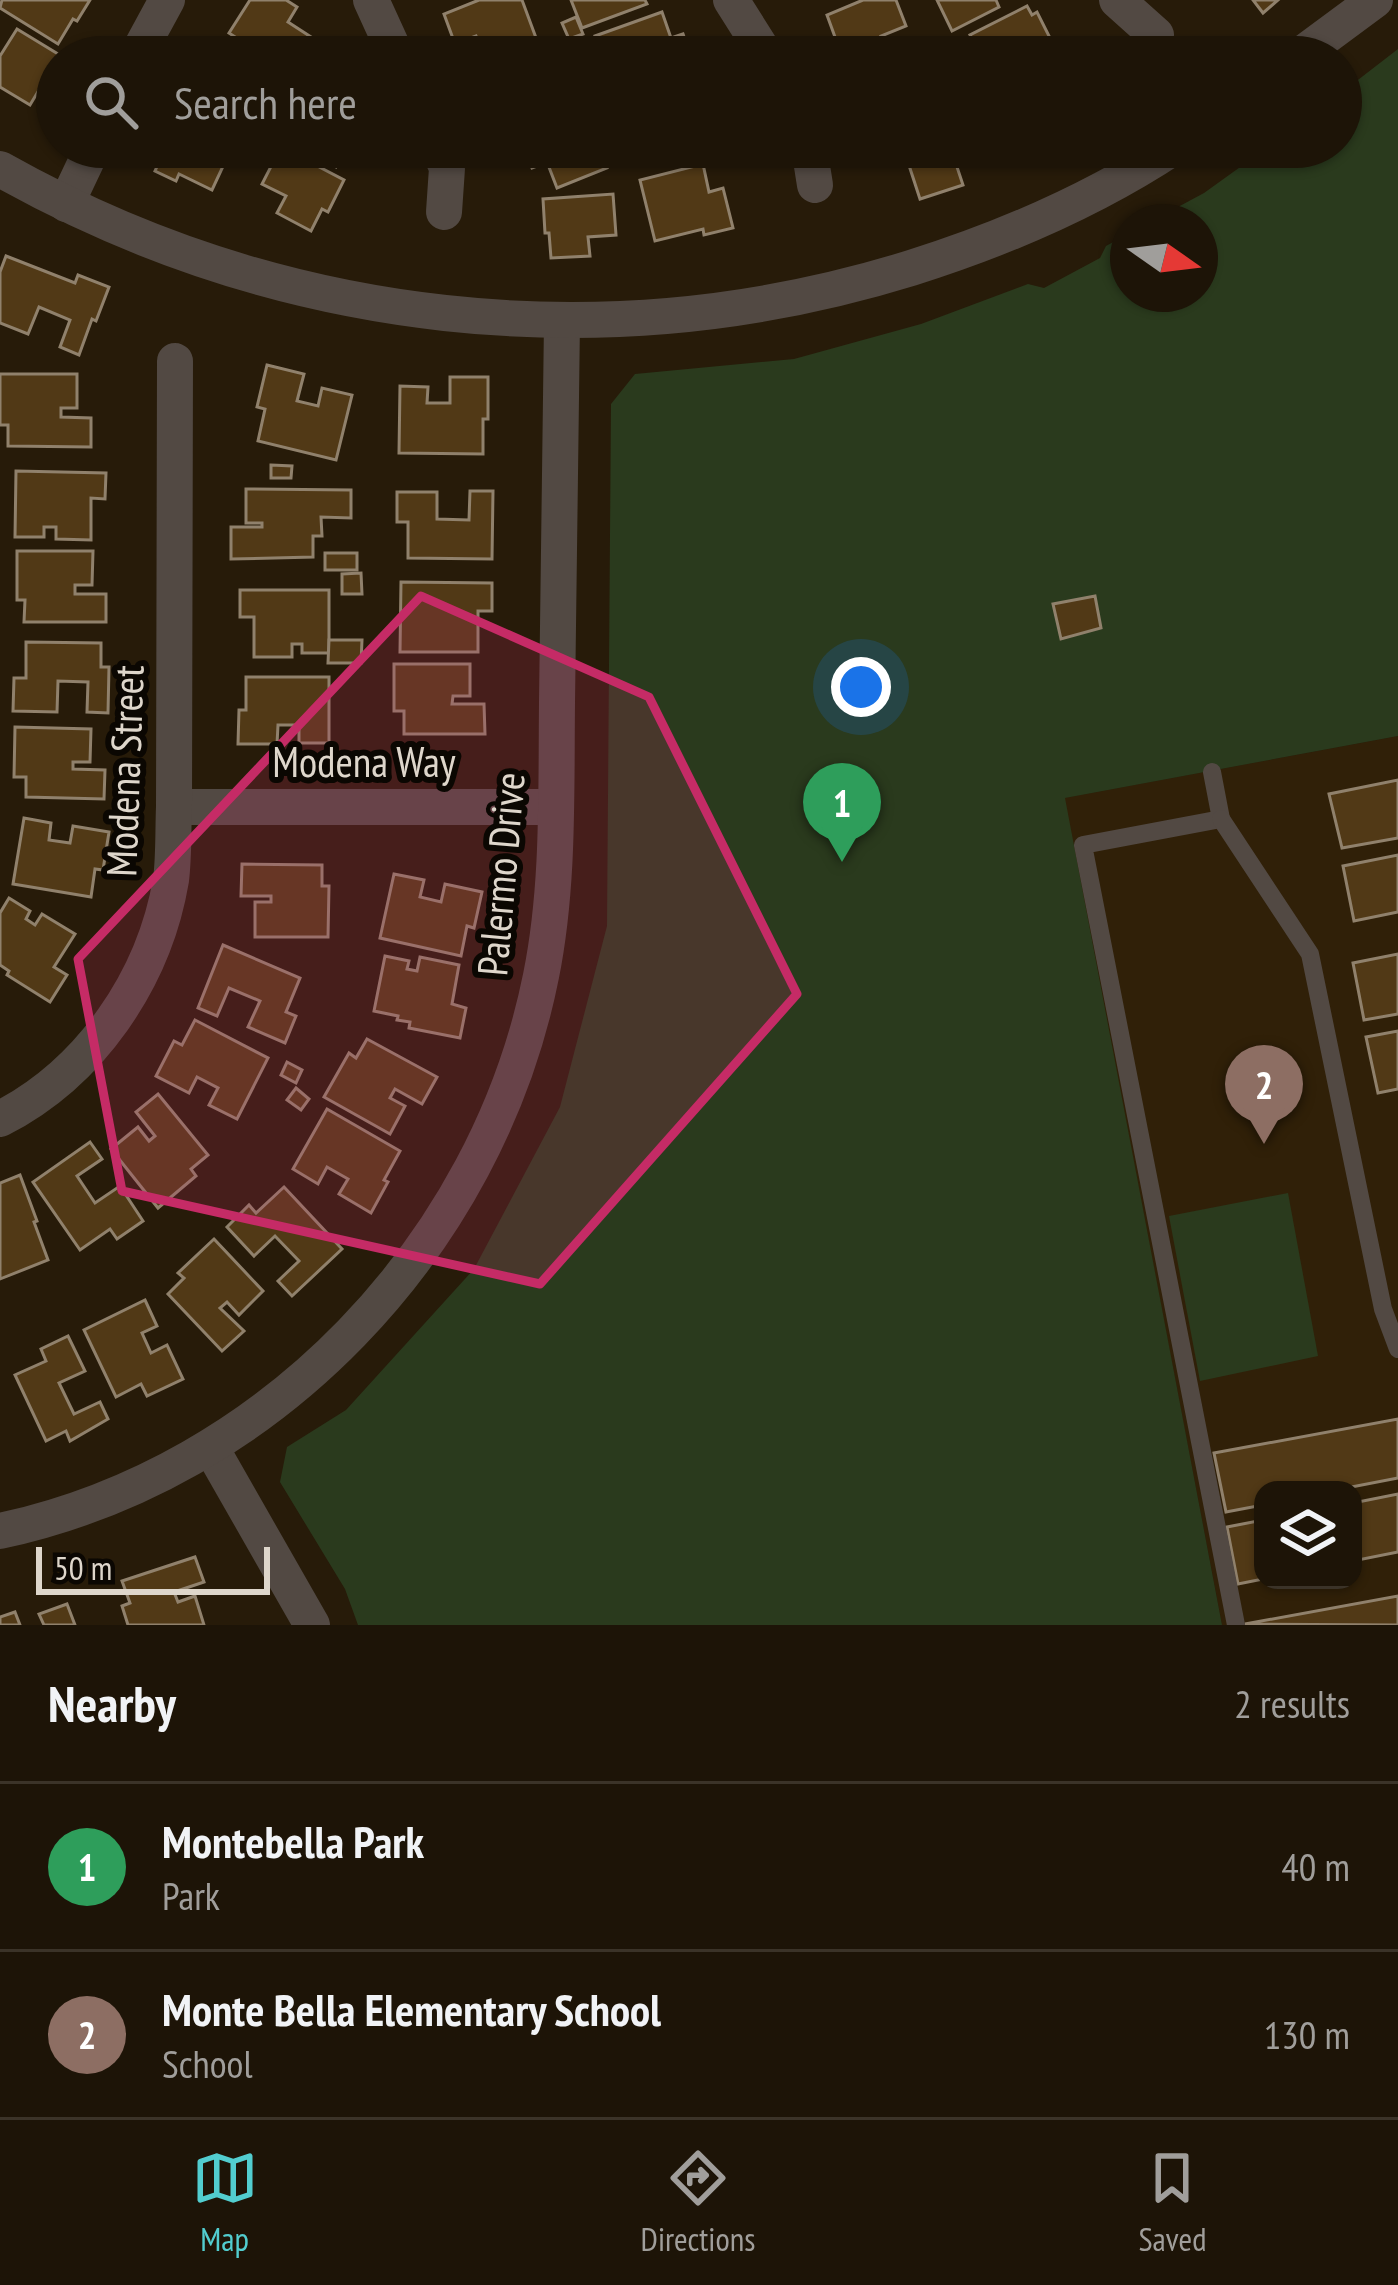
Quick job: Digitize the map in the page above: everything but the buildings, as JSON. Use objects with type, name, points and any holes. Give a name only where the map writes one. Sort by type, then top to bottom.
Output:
[{"type":"street","points":[[147,36],[167,0]]},
{"type":"street","points":[[370,0],[387,36]]},
{"type":"street","points":[[731,0],[753,36]]},
{"type":"street","points":[[1118,0],[1156,35]]},
{"type":"street","points":[[1326,36],[1375,0]]},
{"type":"street","points":[[66,204],[83,168]]},
{"type":"street","points":[[445,212],[447,168]]},
{"type":"street","points":[[812,168],[815,184]]},
{"type":"street","points":[[0,169],[171,250],[278,283],[410,310],[562,321],[743,307],[895,272],[1047,217],[1136,168]]},
{"type":"street","name":"Palermo Drive","points":[[0,1531],[90,1505],[138,1485],[211,1448],[301,1381],[357,1329],[393,1287],[456,1197],[500,1107],[531,1018],[547,939],[555,807],[562,321]]},
{"type":"street","name":"Modena Street","points":[[0,1119],[55,1083],[112,1022],[151,953],[171,878],[175,361]]},
{"type":"street","name":"Modena Way","points":[[174,806],[555,807]]},
{"type":"street","points":[[211,1448],[312,1625]]},
{"type":"lane","points":[[1211,772],[1221,819],[1310,954],[1383,1309],[1398,1349]]},
{"type":"lane","points":[[1221,819],[1083,845],[1235,1625]]},
{"type":"highlighted area","points":[[421,596],[649,697],[797,994],[540,1284],[122,1191],[78,959]]},
{"type":"shaded area","points":[[1398,736],[1398,1625],[1222,1625],[1064,798]]},
{"type":"green space","points":[[1398,49],[1398,736],[1065,798],[1222,1625],[358,1625],[345,1589],[280,1482],[287,1447],[346,1410],[474,1269],[560,1107],[607,926],[611,404],[635,374],[794,359],[921,324],[1028,284],[1044,288],[1100,258],[1110,244],[1110,312],[1218,312],[1218,204],[1184,204],[1239,168],[1362,168],[1362,77]]},
{"type":"green space","points":[[1288,1193],[1318,1356],[1200,1381],[1169,1216]]},
{"type":"place","name":"Montebella Park","points":[[842,862]]},
{"type":"place","name":"Monte Bella Elementary School","points":[[1264,1144]]}]
